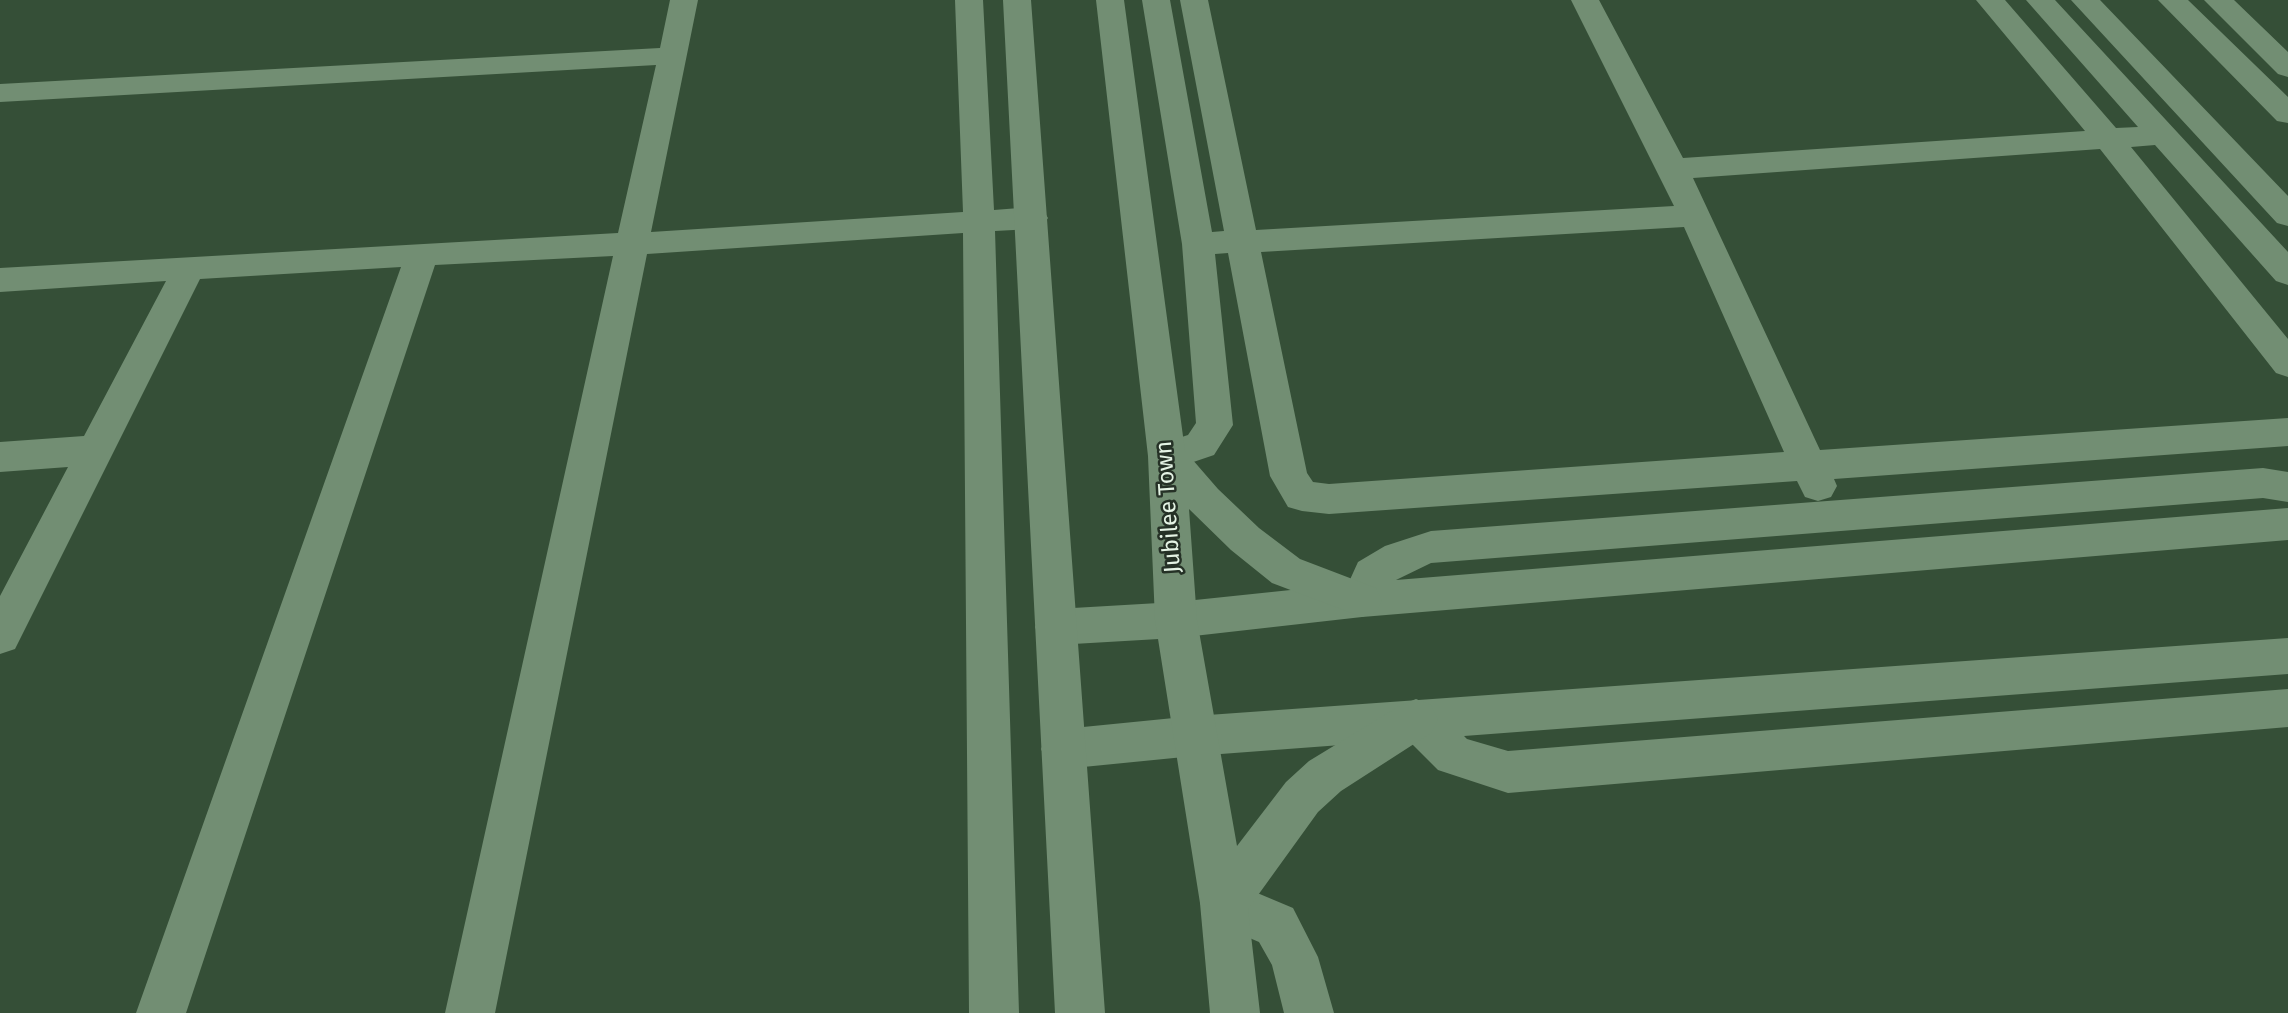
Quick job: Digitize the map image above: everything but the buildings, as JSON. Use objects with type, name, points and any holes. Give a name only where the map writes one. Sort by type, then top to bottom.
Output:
[{"type":"street","points":[[470,1013],[684,0]]},
{"type":"street","points":[[969,0],[979,221],[994,1013]]},
{"type":"street","points":[[1017,0],[1080,1013]]},
{"type":"street","name":"Jubilee Town","points":[[1110,0],[1167,456],[1176,620],[1224,903],[1235,1013]]},
{"type":"street","points":[[1156,0],[1198,244],[1215,425],[1201,445],[1167,456],[1204,500],[1245,539],[1286,571],[1362,600]]},
{"type":"street","points":[[1194,0],[1289,476],[1302,496],[1329,499],[2288,432]]},
{"type":"street","points":[[1585,0],[1673,169],[1807,464],[1857,558]]},
{"type":"street","points":[[1990,0],[2107,137],[2288,364]]},
{"type":"street","points":[[2040,0],[2160,135],[2288,272]]},
{"type":"street","points":[[2085,0],[2288,215]]},
{"type":"street","points":[[2172,0],[2288,114]]},
{"type":"street","points":[[2218,0],[2288,68]]},
{"type":"street","points":[[0,93],[672,56]]},
{"type":"street","points":[[1673,169],[2160,135]]},
{"type":"street","points":[[1198,244],[1695,216]]},
{"type":"street","points":[[0,280],[1032,218]]},
{"type":"street","points":[[161,1013],[422,254]]},
{"type":"street","points":[[0,636],[189,269]]},
{"type":"street","points":[[0,457],[96,450]]},
{"type":"street","points":[[1362,600],[1372,574],[1399,558],[1431,547],[2263,483],[2288,487]]},
{"type":"street","points":[[1056,627],[1176,620],[1362,600],[2288,524]]},
{"type":"street","points":[[1063,749],[1416,719],[2288,656]]},
{"type":"street","points":[[1416,719],[1454,756],[1508,772],[2288,708]]},
{"type":"street","points":[[1309,1013],[1294,957],[1276,925],[1224,903],[1302,797],[1325,776],[1416,719]]}]
